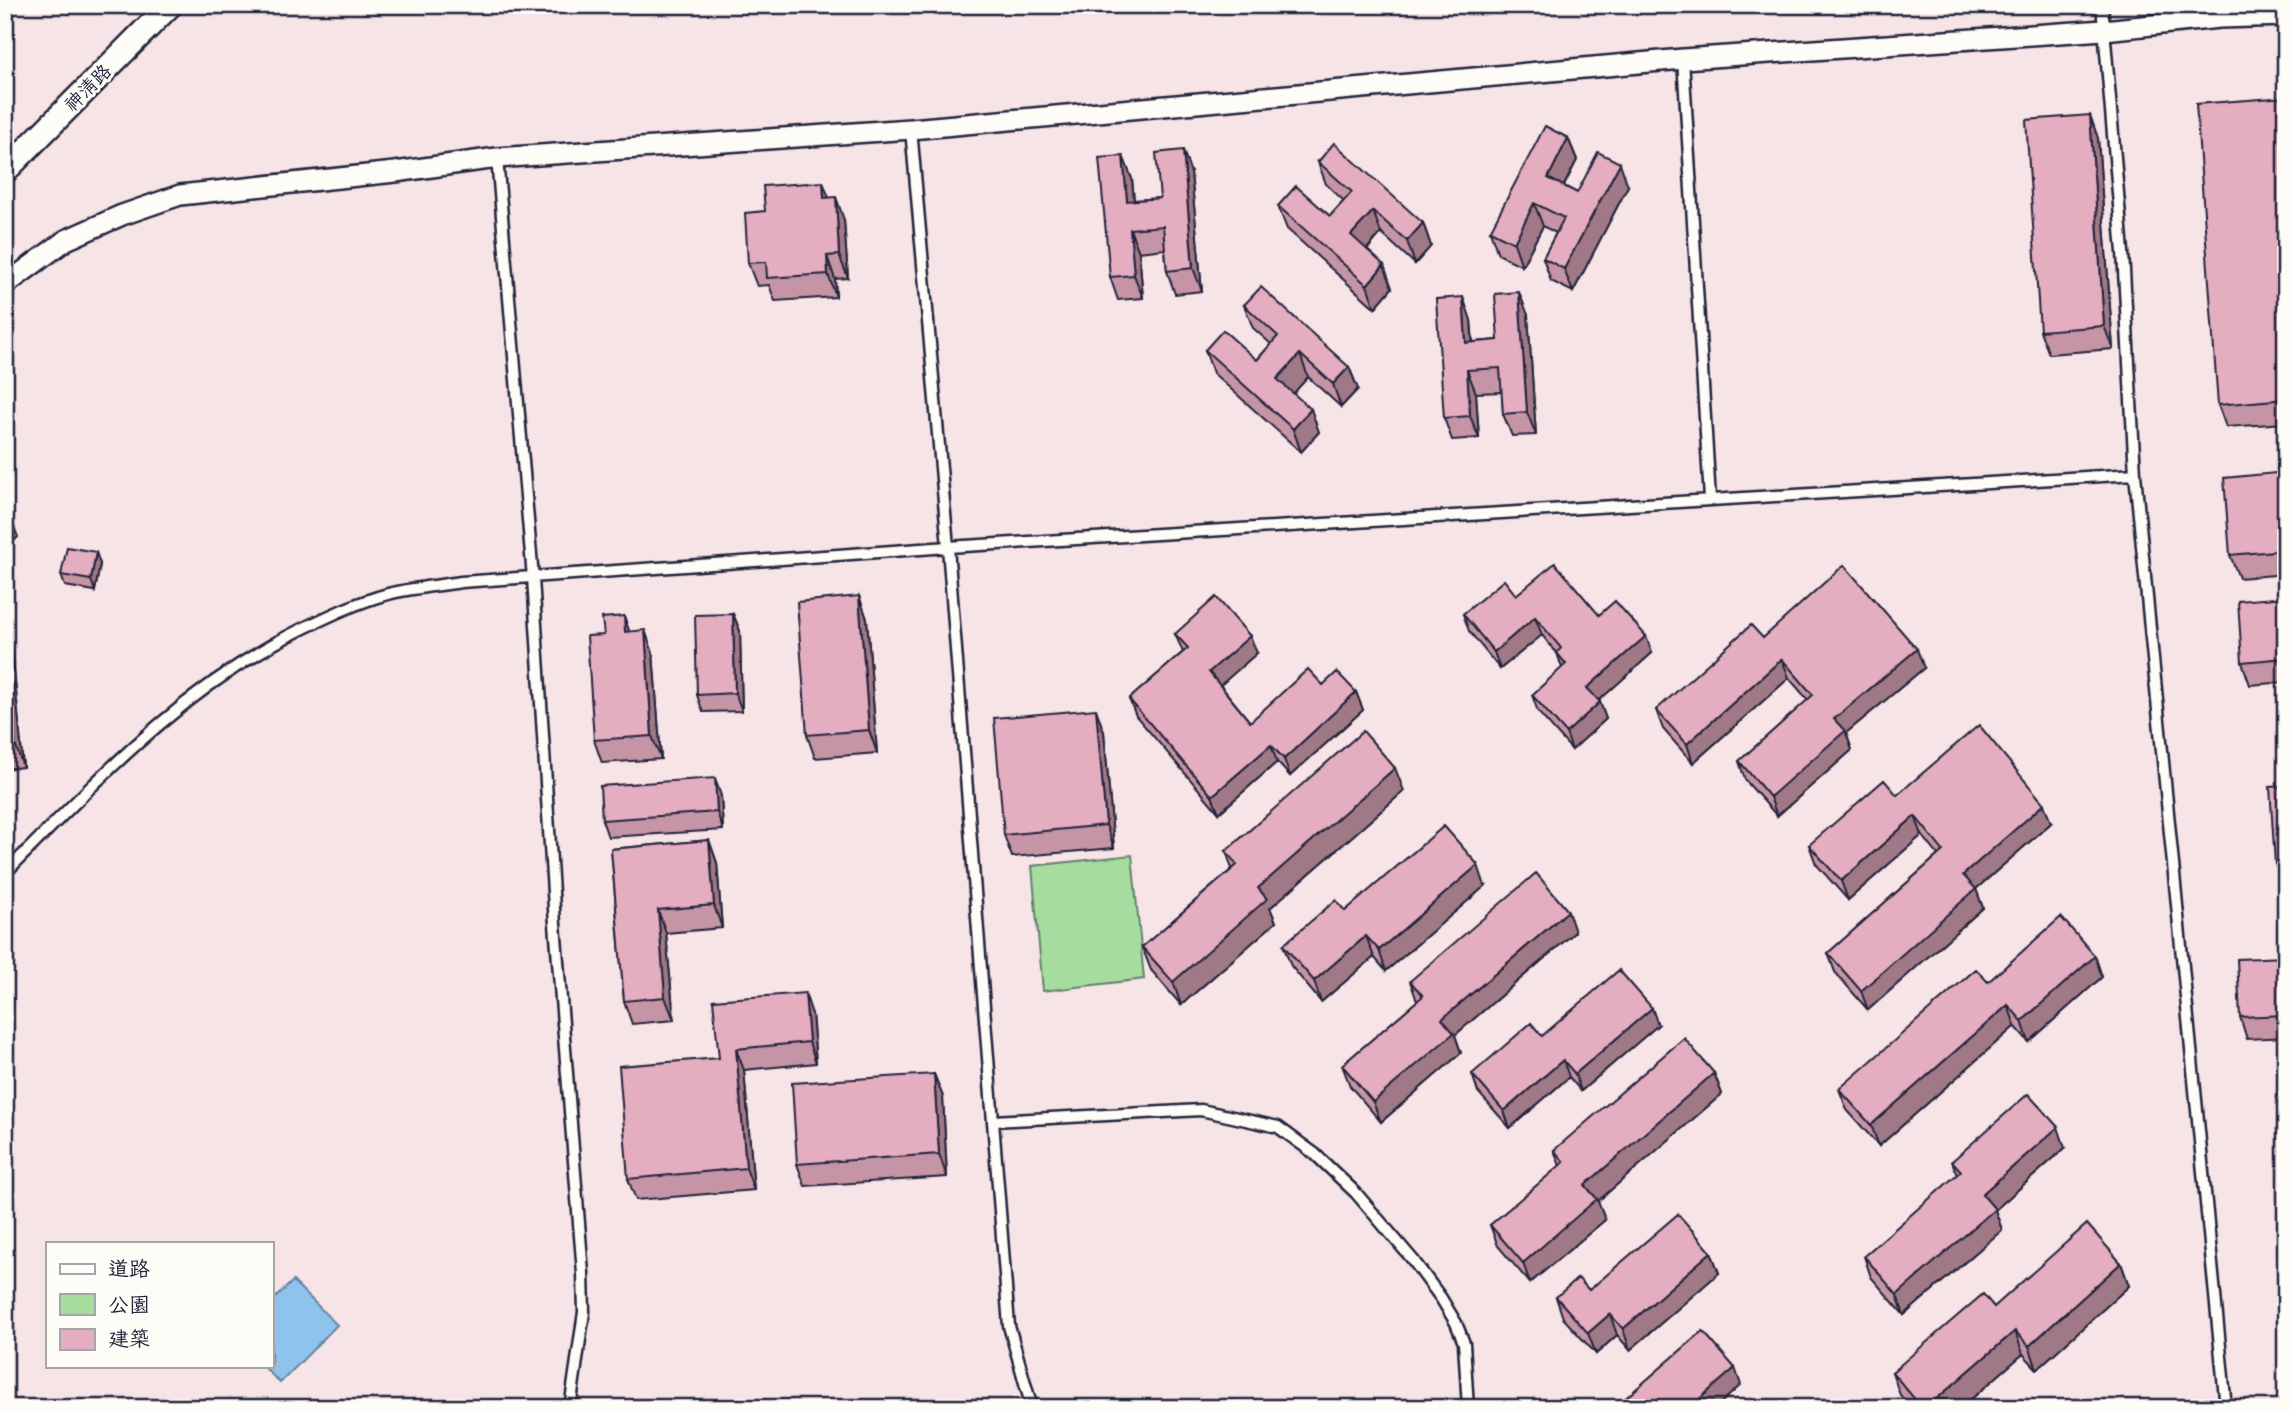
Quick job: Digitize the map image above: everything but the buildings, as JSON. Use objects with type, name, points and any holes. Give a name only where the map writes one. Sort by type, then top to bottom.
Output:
[{"type":"street","name":"神清路","points":[[5,171],[170,5]]},
{"type":"street","points":[[5,285],[66,240],[122,215],[180,195],[497,158],[911,129],[1683,59],[2104,30],[2219,18],[2286,16]]},
{"type":"lane","points":[[2102,5],[2123,252],[2134,474],[2226,1408]]},
{"type":"lane","points":[[1683,59],[1710,499]]},
{"type":"lane","points":[[911,129],[948,547],[1009,1326],[1032,1408]]},
{"type":"lane","points":[[497,158],[533,578],[555,924],[583,1273],[584,1312],[570,1408]]},
{"type":"lane","points":[[5,873],[124,754],[196,693],[277,641],[341,610],[389,594],[461,582],[948,547],[2134,474]]},
{"type":"lane","points":[[993,1121],[1200,1110],[1278,1127],[1315,1154],[1356,1193],[1413,1260],[1441,1298],[1456,1322],[1464,1343],[1468,1408]]},
{"type":"green space","points":[[1132,855],[1144,979],[1043,991],[1032,866]]},
{"type":"water","points":[[293,1281],[337,1325],[280,1383],[265,1368],[273,1368],[273,1300]]}]
